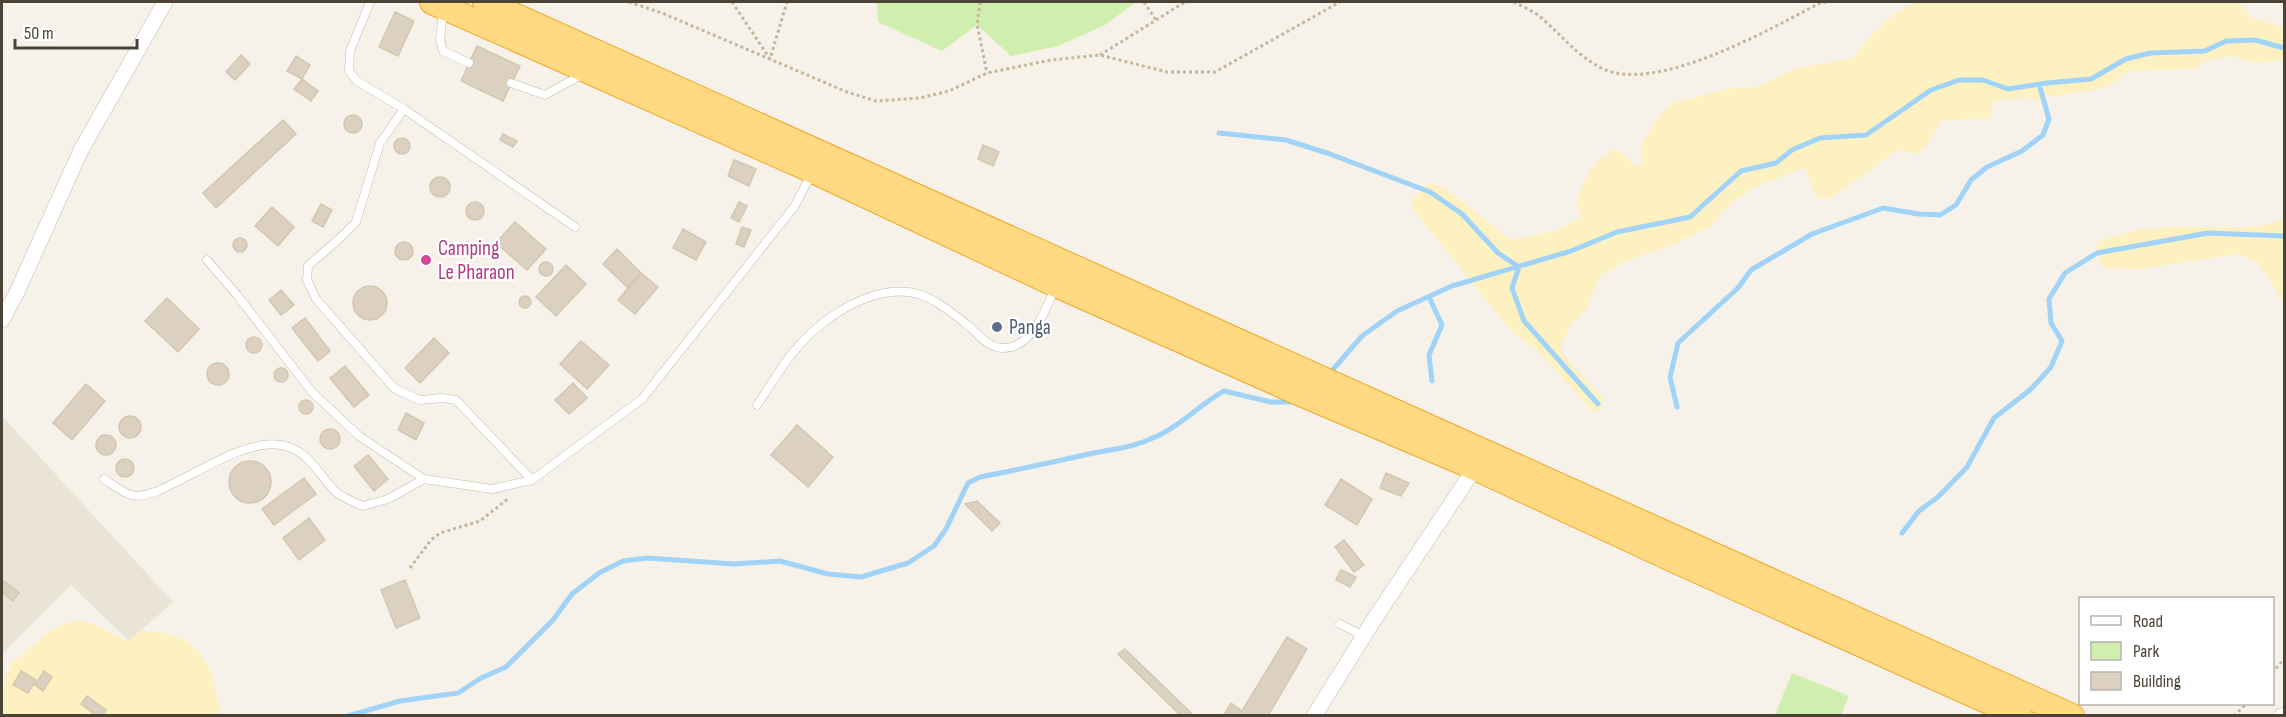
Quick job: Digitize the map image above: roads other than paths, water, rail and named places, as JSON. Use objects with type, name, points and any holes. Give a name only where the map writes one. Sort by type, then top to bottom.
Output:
[{"type":"highway","points":[[485,2],[2072,716]]},
{"type":"highway","points":[[438,4],[813,171],[1056,285],[1294,391],[1475,468],[2020,716]]},
{"type":"street","points":[[2,320],[17,292],[81,150],[165,2]]},
{"type":"street","points":[[1314,716],[1475,468]]},
{"type":"lane","points":[[370,2],[350,51],[349,71],[357,81],[404,109],[575,227]]},
{"type":"lane","points":[[438,4],[440,40],[443,51],[469,63]]},
{"type":"lane","points":[[511,83],[545,95],[587,72]]},
{"type":"lane","points":[[404,109],[380,142],[356,222],[308,266],[307,280],[316,299],[395,389],[420,400],[442,398],[456,400],[532,480]]},
{"type":"lane","points":[[207,260],[312,392],[358,436],[424,478],[492,489],[532,480],[642,399],[794,207],[813,171]]},
{"type":"lane","points":[[757,405],[795,349],[814,330],[868,296],[898,291],[929,297],[965,322],[994,347],[1004,348],[1016,346],[1029,335],[1045,312],[1056,285]]},
{"type":"lane","points":[[104,479],[132,496],[150,493],[218,459],[256,446],[280,445],[304,453],[336,492],[363,506],[388,499],[424,478]]},
{"type":"lane","points":[[1340,624],[1365,637]]},
{"type":"waterway","points":[[1329,374],[1362,336],[1397,311],[1452,286],[1571,251],[1617,232],[1690,217],[1741,171],[1776,163],[1792,150],[1820,138],[1866,135],[1931,90],[1959,80],[1983,80],[2008,89],[2091,79],[2126,59],[2150,53],[2205,51],[2226,41],[2255,40],[2284,48]]},
{"type":"waterway","points":[[1677,407],[1670,377],[1678,343],[1738,288],[1751,270],[1812,234],[1883,208],[1940,215],[1956,205],[1971,180],[1987,167],[2022,151],[2043,135],[2049,119],[2039,84]]},
{"type":"waterway","points":[[1219,133],[1286,140],[1330,154],[1430,192],[1462,214],[1498,253],[1519,267],[1512,288],[1524,321],[1598,404]]},
{"type":"waterway","points":[[1902,533],[1919,511],[1938,497],[1967,467],[1994,418],[2031,389],[2051,367],[2062,341],[2051,323],[2049,299],[2065,273],[2097,253],[2208,233],[2284,236]]},
{"type":"waterway","points":[[1429,297],[1442,325],[1429,355],[1432,381]]},
{"type":"waterway","points":[[348,716],[400,701],[458,693],[481,678],[506,667],[553,620],[572,594],[599,573],[623,561],[647,558],[734,564],[780,561],[828,574],[861,577],[908,563],[934,546],[946,529],[968,483],[980,477],[1139,444],[1173,427],[1224,391],[1271,402],[1295,402]]},
{"type":"place","name":"Camping Le Pharaon","points":[[426,260]]},
{"type":"place","name":"Panga","points":[[997,327]]}]
